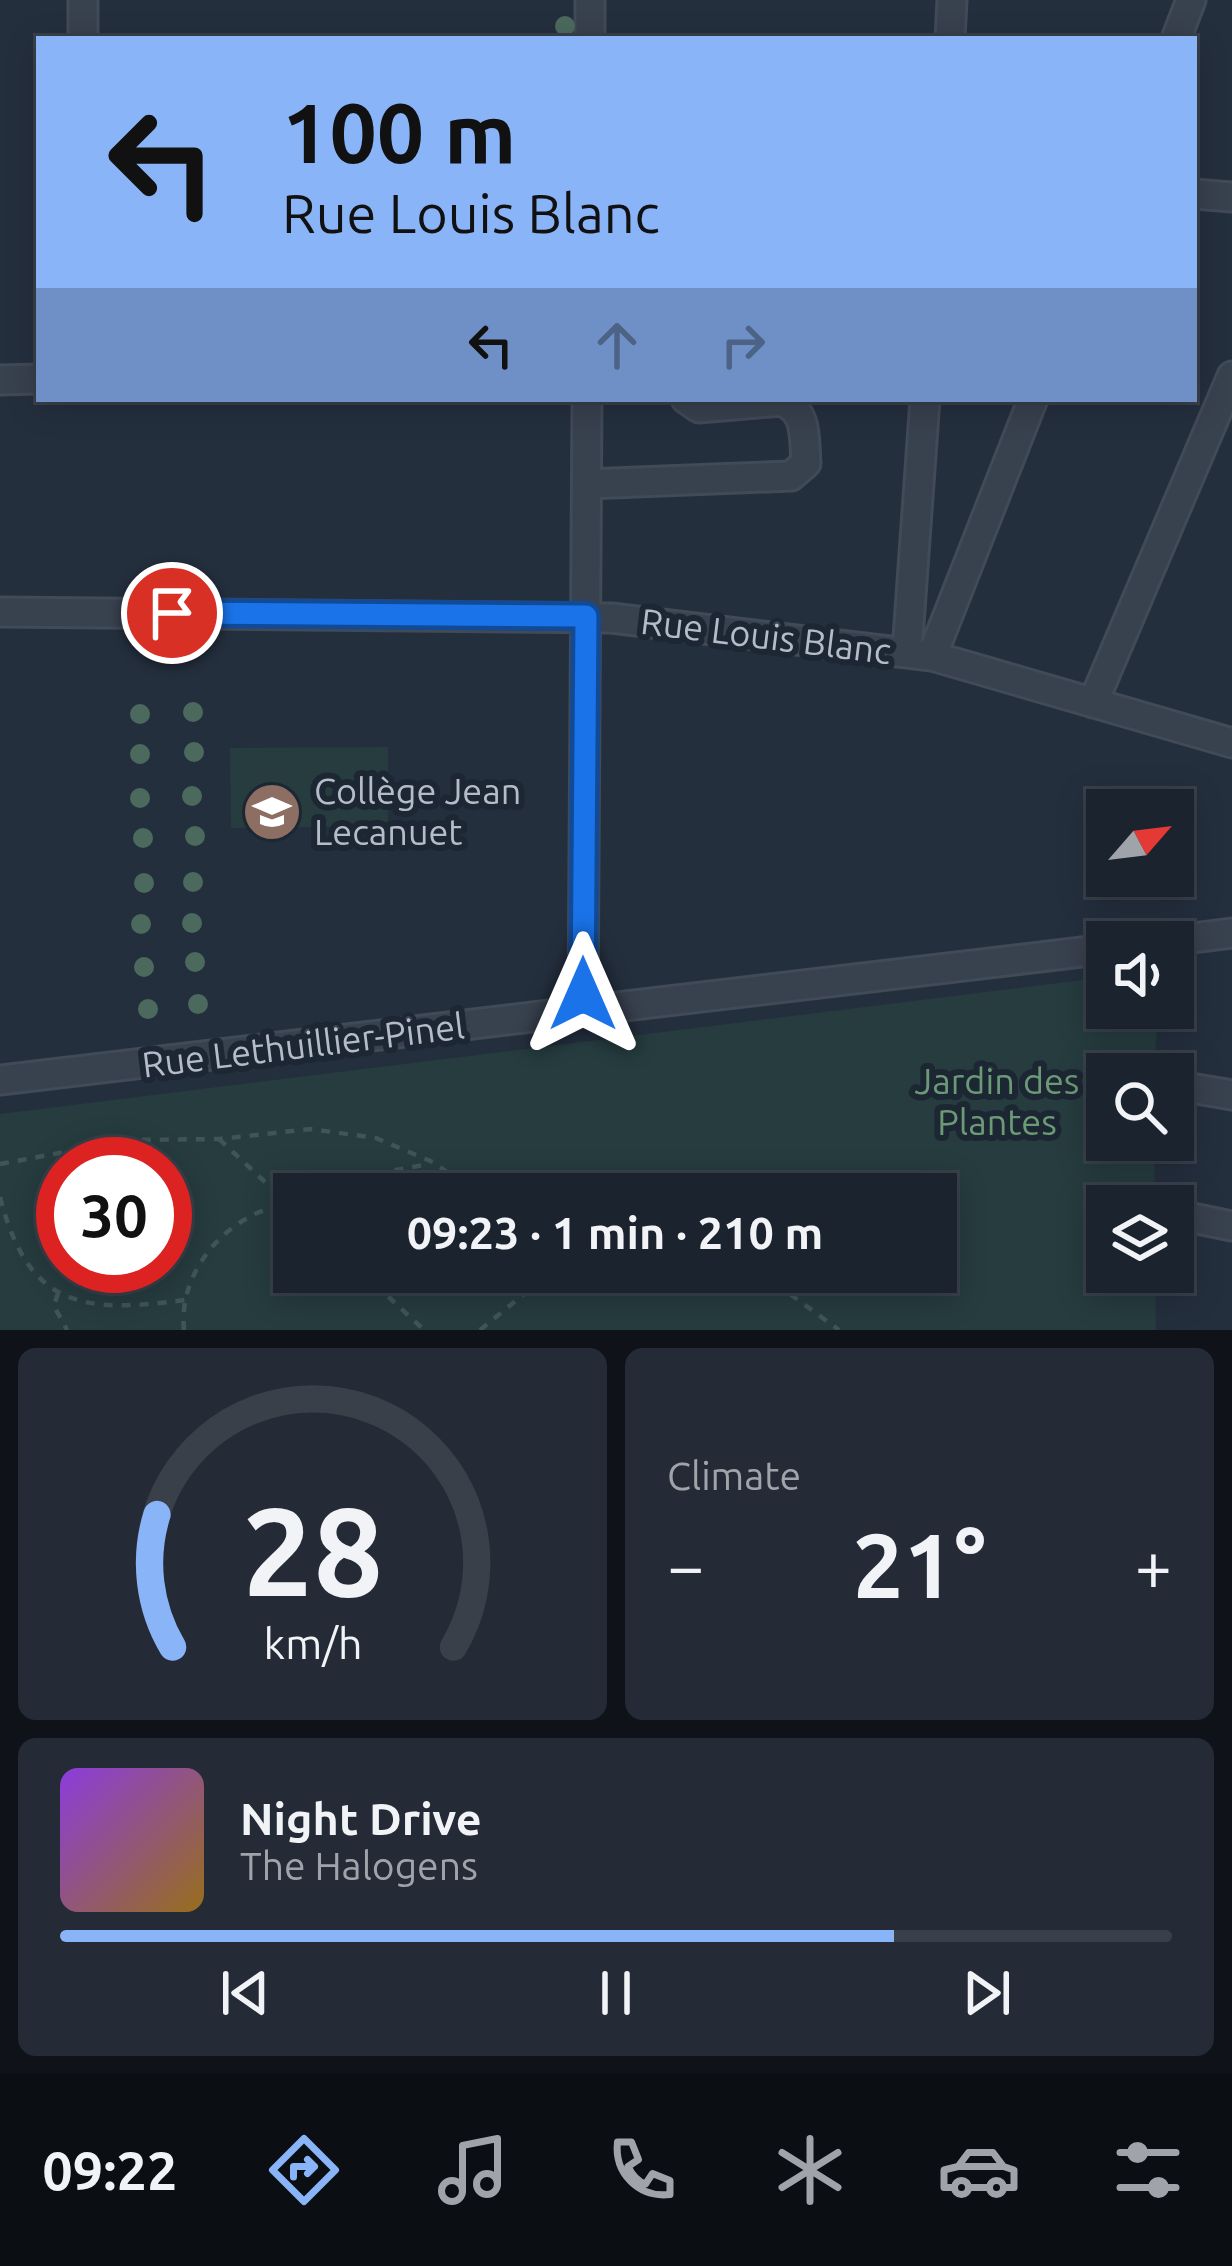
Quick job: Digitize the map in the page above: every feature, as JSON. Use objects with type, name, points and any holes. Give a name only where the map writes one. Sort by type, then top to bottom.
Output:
[{"type":"street","points":[[83,0],[83,36]]},
{"type":"street","points":[[590,0],[590,36]]},
{"type":"street","points":[[950,36],[952,0]]},
{"type":"street","points":[[1177,36],[1191,0]]},
{"type":"street","points":[[1197,194],[1232,197]]},
{"type":"street","points":[[1093,703],[1232,376]]},
{"type":"street","points":[[0,380],[36,379]]},
{"type":"street","points":[[583,1012],[587,402]]},
{"type":"street","points":[[691,402],[700,408],[770,402]]},
{"type":"street","points":[[587,484],[791,476],[806,464],[803,422],[793,406],[784,402]]},
{"type":"street","points":[[919,654],[925,402]]},
{"type":"street","points":[[919,654],[1033,402]]},
{"type":"street","name":"Rue Louis Blanc","points":[[0,612],[586,616],[919,654],[1232,743]]},
{"type":"street","points":[[1194,938],[1232,933]]},
{"type":"street","name":"Rue Lethuillier-Pinel","points":[[0,1080],[1086,952]]},
{"type":"street","points":[[1194,1089],[1232,1096]]},
{"type":"street","points":[[1194,1218],[1232,1226]]},
{"type":"path","points":[[0,1164],[130,1140],[311,1129],[376,1138],[448,1173]]},
{"type":"path","points":[[219,1138],[273,1187]]},
{"type":"path","points":[[379,1173],[435,1163]]},
{"type":"path","points":[[0,1197],[17,1244],[36,1272]]},
{"type":"path","points":[[184,1330],[185,1300],[201,1259],[223,1235],[273,1209]]},
{"type":"path","points":[[67,1330],[54,1306],[58,1293],[102,1307],[185,1300]]},
{"type":"path","points":[[384,1293],[424,1330]]},
{"type":"path","points":[[480,1330],[525,1293]]},
{"type":"path","points":[[788,1293],[838,1330]]},
{"type":"green space","points":[[388,747],[388,826],[231,828],[230,748]]},
{"type":"green space","name":"Jardin des Plantes","points":[[1086,980],[1086,1029],[1157,1029],[1155,1053],[1086,1053],[1086,1161],[1154,1161],[1155,1185],[1086,1185],[1086,1293],[1155,1293],[1156,1330],[0,1330],[0,1114]]},
{"type":"place","name":"Collège Jean Lecanuet","points":[[272,812]]},
{"type":"route","points":[[172,613],[586,616],[583,994]]}]
